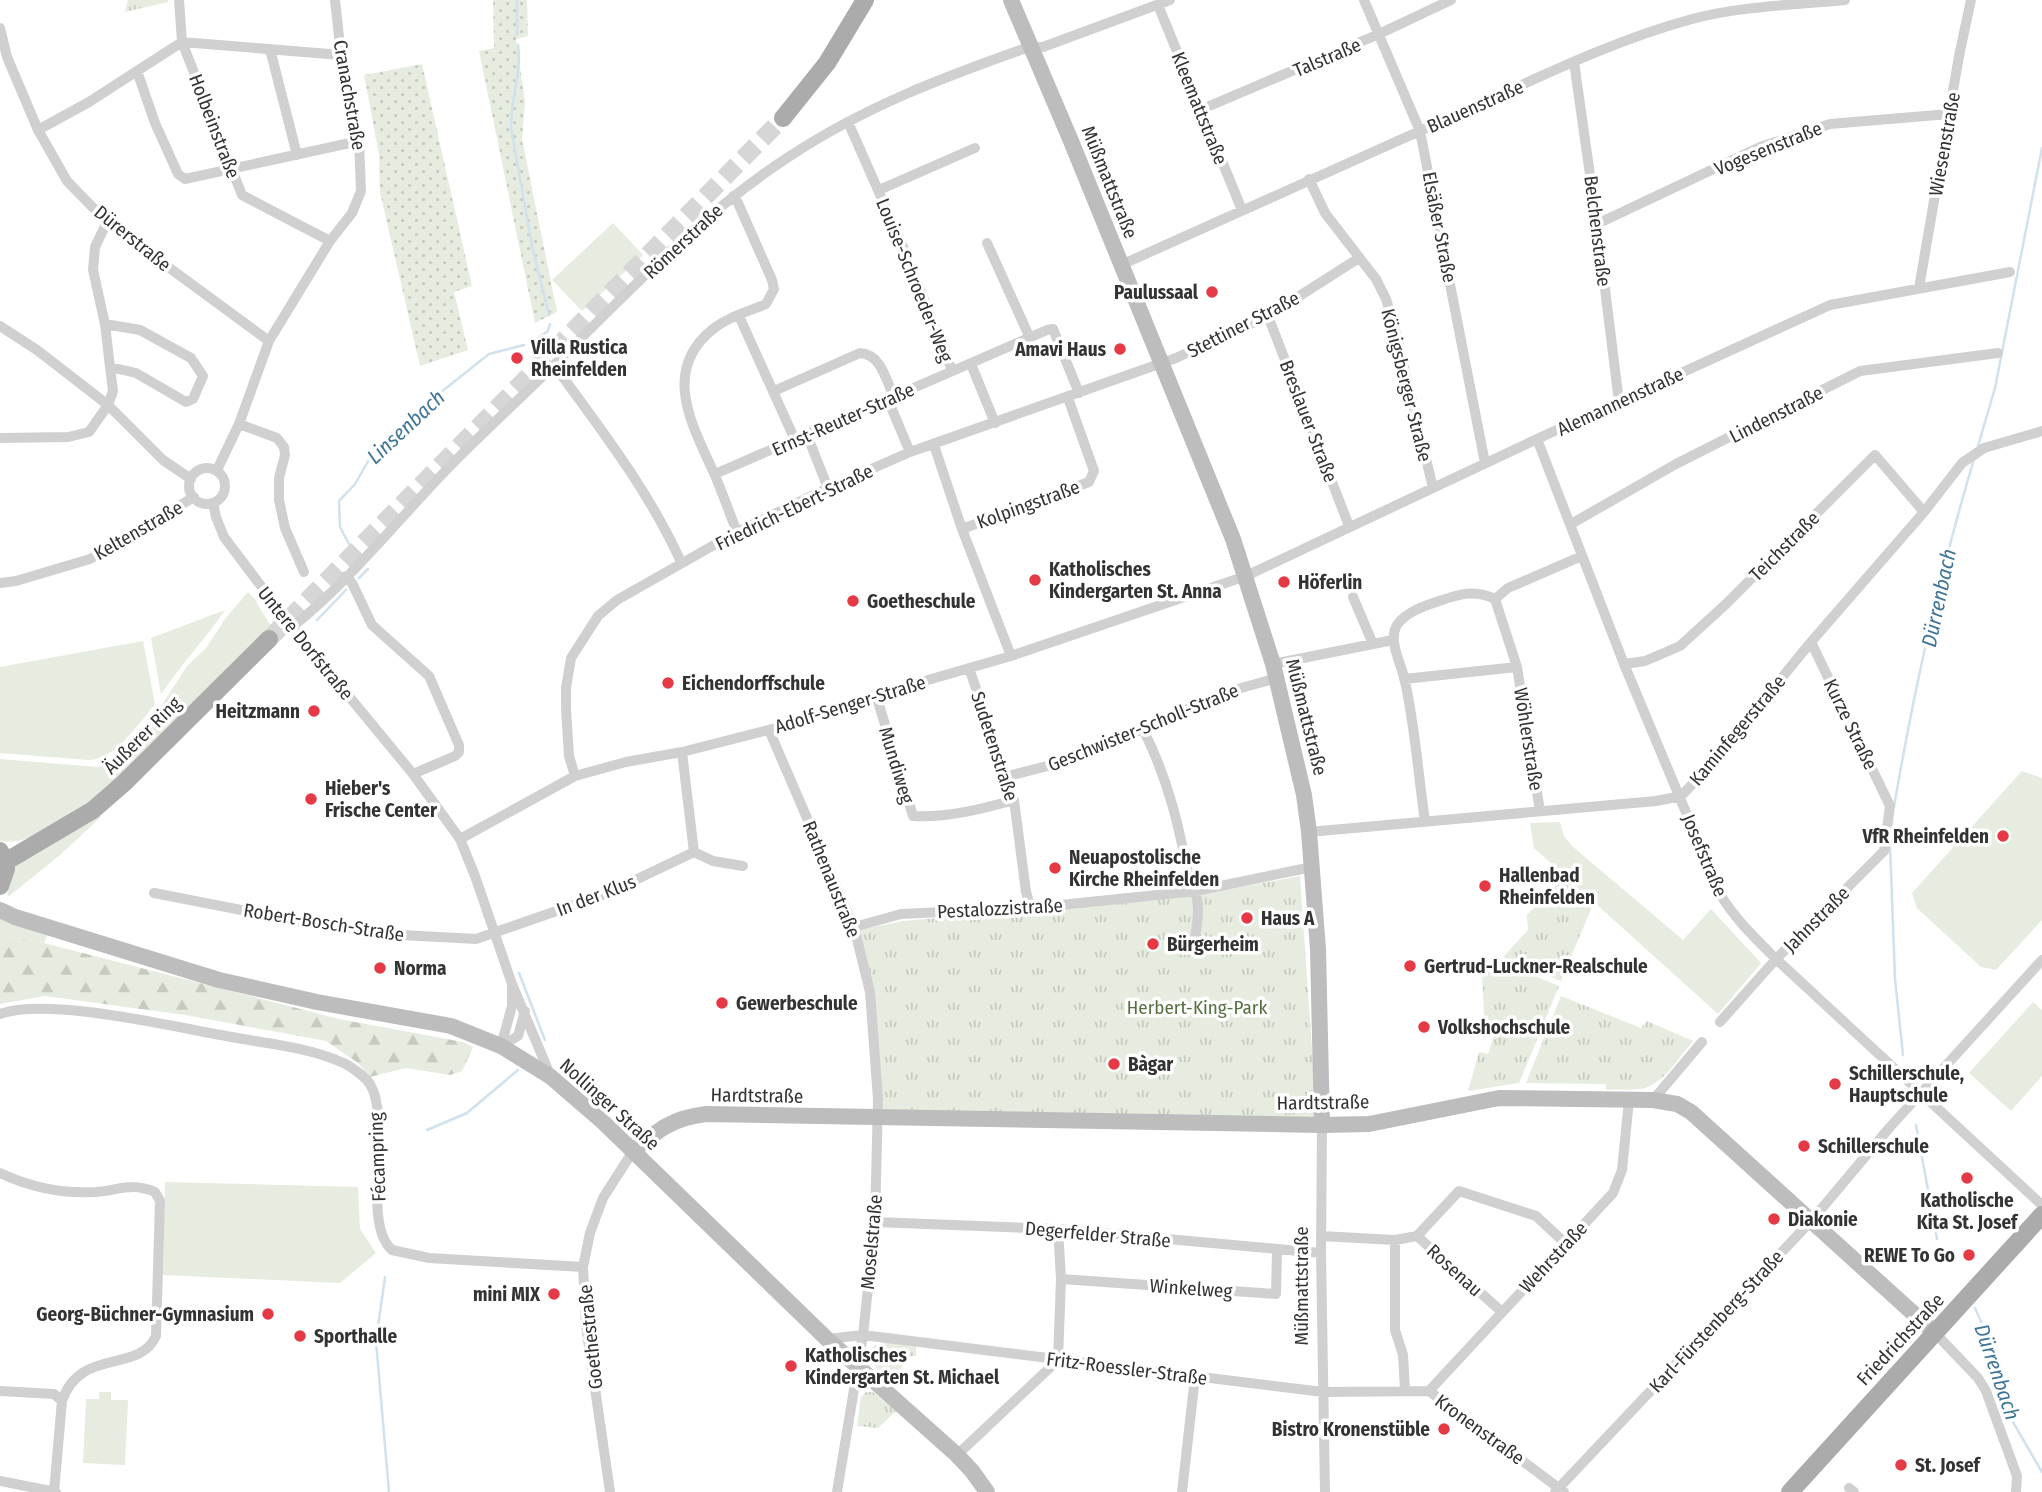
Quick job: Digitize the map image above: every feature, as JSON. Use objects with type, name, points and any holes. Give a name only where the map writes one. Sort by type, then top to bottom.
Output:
[{"type":"main road","points":[[783,118],[827,63],[865,0]]},
{"type":"main road","name":"Äußerer Ring","points":[[2,854],[32,844],[93,810],[124,783],[269,639]]},
{"type":"main road","points":[[0,888],[5,875],[2,854]]},
{"type":"main road","name":"Friedrichstraße","points":[[1790,1492],[1849,1424],[2042,1215]]},
{"type":"street","name":"Holbeinstraße","points":[[178,0],[182,42],[242,195],[330,242]]},
{"type":"street","name":"Cranachstraße","points":[[330,242],[352,214],[361,191],[359,141],[341,55],[335,0]]},
{"type":"street","name":"Müßmattstraße","points":[[1011,0],[1233,539],[1275,671],[1304,795],[1310,832],[1318,949],[1325,1492]]},
{"type":"street","name":"Römerstraße","points":[[292,628],[346,576],[461,455],[672,248],[733,196],[796,152],[911,90],[1029,47],[1042,47],[1170,0]]},
{"type":"street","name":"Elsäßer Straße","points":[[1364,0],[1420,131],[1485,463]]},
{"type":"street","name":"Talstraße","points":[[1200,110],[1379,34],[1451,0]]},
{"type":"street","name":"Blauenstraße","points":[[1121,265],[1309,179],[1636,37],[1693,19],[1762,4],[1844,0]]},
{"type":"street","name":"Wiesenstraße","points":[[1919,288],[1972,0]]},
{"type":"street","name":"Kleemattstraße","points":[[1158,5],[1242,210]]},
{"type":"street","name":"Dürerstraße","points":[[0,28],[3,58],[38,130],[67,181],[107,222],[269,341]]},
{"type":"street","points":[[38,130],[89,102],[182,42],[341,55]]},
{"type":"street","points":[[270,49],[297,155]]},
{"type":"street","name":"Belchenstraße","points":[[1574,62],[1619,401]]},
{"type":"street","points":[[137,71],[155,123],[178,174],[185,179],[359,141]]},
{"type":"street","name":"Vogesenstraße","points":[[1597,224],[1760,147],[1830,124],[1949,114]]},
{"type":"street","name":"Louise-Schroeder-Weg","points":[[848,122],[879,190],[951,370]]},
{"type":"street","name":"Louise-Schroeder-Weg","points":[[879,190],[975,148]]},
{"type":"street","name":"Königsberger Straße","points":[[1309,179],[1325,213],[1376,279],[1386,299],[1433,488]]},
{"type":"street","points":[[733,196],[774,289],[766,304],[726,320],[703,338],[694,350],[686,377],[686,406],[737,532]]},
{"type":"street","points":[[0,438],[68,437],[89,432],[108,405],[113,391],[105,324],[93,270],[95,247],[107,222]]},
{"type":"street","points":[[217,470],[239,424],[269,341],[330,242]]},
{"type":"street","points":[[987,243],[1029,336],[1053,329],[1073,395]]},
{"type":"street","name":"Stettiner Straße","points":[[1161,365],[1268,316],[1359,258]]},
{"type":"street","name":"Alemannenstraße","points":[[1246,576],[1830,305],[2010,272]]},
{"type":"street","points":[[739,316],[795,440]]},
{"type":"street","name":"Breslauer Straße","points":[[1268,316],[1349,526]]},
{"type":"street","points":[[105,324],[140,330],[191,358],[203,376],[193,398],[186,402],[135,373],[110,367]]},
{"type":"street","points":[[0,326],[37,350],[108,405],[163,460],[191,479]]},
{"type":"street","name":"Ernst-Reuter-Straße","points":[[715,474],[951,370],[971,364],[1029,336]]},
{"type":"street","points":[[774,391],[860,353],[870,353],[877,360],[910,452]]},
{"type":"street","name":"Lindenstraße","points":[[1571,524],[1676,464],[1860,371],[1998,353]]},
{"type":"street","points":[[971,364],[995,423]]},
{"type":"street","points":[[554,365],[646,496],[681,562]]},
{"type":"street","name":"Friedrich-Ebert-Straße","points":[[575,776],[569,756],[566,709],[571,658],[597,615],[617,600],[737,532],[910,452],[1161,365]]},
{"type":"street","name":"Kolpingstraße","points":[[962,529],[1089,482],[1094,471],[1073,395]]},
{"type":"street","points":[[239,424],[277,438],[284,447],[285,456],[279,478],[280,508],[285,528],[304,572]]},
{"type":"street","name":"Kaminfegerstraße","points":[[1310,832],[1656,801],[1681,796],[1707,769],[1811,642],[1924,512],[1962,463],[1984,448],[2042,431]]},
{"type":"street","points":[[807,435],[828,488]]},
{"type":"street","name":"Josefstraße","points":[[1537,439],[1624,664],[1724,900],[1739,923],[1868,1046],[1922,1092],[2042,1205]]},
{"type":"street","points":[[934,444],[962,529],[1011,656]]},
{"type":"street","name":"Teichstraße","points":[[1624,664],[1645,661],[1680,646],[1875,456],[1924,512]]},
{"type":"street","points":[[201,469],[217,470],[224,479],[225,489],[220,498],[206,504],[194,497],[190,488],[191,479],[201,469]]},
{"type":"street","name":"Keltenstraße","points":[[0,583],[16,582],[90,559],[194,497]]},
{"type":"street","name":"Untere Dorfstraße","points":[[213,503],[224,537],[292,628],[413,774],[460,839],[512,984],[551,1077]]},
{"type":"street","points":[[1425,821],[1404,679],[1393,640],[1396,626],[1423,606],[1472,592],[1483,593],[1496,599],[1508,588],[1582,556]]},
{"type":"street","points":[[346,576],[372,625],[429,676],[459,745],[455,756],[413,774]]},
{"type":"street","name":"Adolf-Senger-Straße","points":[[460,839],[575,776],[769,730],[876,695],[1011,656],[1246,576]]},
{"type":"street","points":[[1353,597],[1373,644]]},
{"type":"street","name":"Wöhlerstraße","points":[[1496,599],[1517,667],[1540,811]]},
{"type":"street","points":[[1275,671],[1393,640]]},
{"type":"street","name":"Kurze Straße","points":[[1811,642],[1890,806]]},
{"type":"street","name":"Wöhlerstraße","points":[[1404,679],[1517,667]]},
{"type":"street","name":"Sudetenstraße","points":[[970,668],[1008,776],[1031,908]]},
{"type":"street","name":"Geschwister-Scholl-Straße","points":[[1008,776],[1067,761],[1275,671]]},
{"type":"street","name":"Mundiweg","points":[[876,695],[913,816],[934,816],[985,808],[1014,800]]},
{"type":"street","points":[[1143,729],[1162,768],[1176,815],[1190,883],[1196,891],[1198,919],[1194,944]]},
{"type":"street","name":"Rathenaustraße","points":[[769,730],[854,927],[870,992],[877,1118]]},
{"type":"street","points":[[682,751],[694,852],[713,860],[743,866]]},
{"type":"street","name":"Jahnstraße","points":[[1720,1022],[1776,959],[1884,851],[1890,806]]},
{"type":"street","name":"In der Klus","points":[[494,932],[608,893],[694,852]]},
{"type":"street","name":"Pestalozzistraße","points":[[854,927],[901,914],[1031,908],[1196,891],[1312,867]]},
{"type":"street","name":"Nollinger Straße","points":[[0,888],[7,913],[219,980],[317,1002],[451,1026],[500,1045],[551,1077],[633,1151],[827,1339],[957,1455],[987,1492]]},
{"type":"street","name":"Robert-Bosch-Straße","points":[[154,892],[303,922],[401,935],[476,939],[494,932]]},
{"type":"street","name":"Karl-Fürstenberg-Straße","points":[[1559,1491],[1811,1220],[2042,960]]},
{"type":"street","name":"Untere Dorfstraße","points":[[500,1045],[512,1006],[512,984]]},
{"type":"street","name":"Fécampring","points":[[0,1014],[10,1010],[44,1009],[98,1014],[309,1051],[344,1063],[370,1083],[375,1100],[379,1129],[378,1207],[381,1234],[393,1250],[429,1258],[583,1267]]},
{"type":"street","points":[[500,1045],[518,1036],[524,1011]]},
{"type":"street","points":[[1653,1100],[1702,1042]]},
{"type":"street","name":"Hardtstraße","points":[[633,1151],[665,1124],[692,1116],[723,1114],[1322,1125],[1369,1124],[1499,1098],[1653,1100],[1677,1104],[1691,1112],[1935,1333]]},
{"type":"street","name":"Wehrstraße","points":[[1429,1391],[1613,1193],[1622,1170],[1629,1100]]},
{"type":"street","name":"Moselstraße","points":[[837,1492],[863,1335],[875,1222],[877,1118]]},
{"type":"street","name":"Goethestraße","points":[[610,1492],[586,1326],[583,1267],[590,1233],[603,1198],[633,1151]]},
{"type":"street","points":[[0,1173],[47,1190],[94,1192],[140,1186],[155,1192],[160,1201],[158,1320],[151,1347],[142,1354],[96,1365],[74,1379],[66,1390],[62,1401],[55,1492],[17,1488],[0,1481]]},
{"type":"street","points":[[1417,1236],[1459,1191],[1536,1216],[1565,1243]]},
{"type":"street","name":"Degerfelder Straße","points":[[875,1222],[1058,1229],[1321,1253]]},
{"type":"street","points":[[957,1455],[1058,1360],[1061,1279],[1058,1229]]},
{"type":"street","name":"Rosenau","points":[[1321,1236],[1395,1240],[1417,1236],[1502,1312]]},
{"type":"street","points":[[1395,1240],[1395,1330],[1404,1355],[1405,1391]]},
{"type":"street","name":"Winkelweg","points":[[1061,1279],[1276,1294],[1277,1250]]},
{"type":"street","points":[[1935,1333],[1979,1378],[1986,1391],[2017,1476],[2016,1492]]},
{"type":"street","name":"Fritz-Roessler-Straße","points":[[827,1339],[863,1335],[1323,1392],[1429,1391]]},
{"type":"street","points":[[1182,1492],[1195,1377]]},
{"type":"street","points":[[0,1391],[54,1394],[62,1401]]},
{"type":"street","name":"Kronenstraße","points":[[1429,1391],[1559,1491]]},
{"type":"green space","points":[[128,0],[168,0],[168,2],[125,12]]},
{"type":"green space","points":[[493,0],[527,0],[528,36],[516,39],[525,102],[522,139],[557,312],[535,323],[479,51],[494,48]]},
{"type":"green space","points":[[422,64],[472,286],[454,292],[468,350],[420,366],[380,192],[379,154],[364,75]]},
{"type":"green space","points":[[613,223],[643,255],[582,311],[552,280]]},
{"type":"green space","points":[[248,592],[257,601],[271,626],[213,685],[120,777],[83,808],[56,826],[36,835],[22,840],[0,841],[0,759],[98,767],[106,764],[153,719],[187,666],[206,648],[225,619]]},
{"type":"green space","points":[[225,610],[177,673],[161,694],[151,638]]},
{"type":"green space","points":[[143,641],[155,704],[118,747],[108,754],[89,760],[0,753],[0,667]]},
{"type":"green space","name":"VfR Rheinfelden","points":[[2022,771],[2042,778],[2042,920],[1996,970],[1981,967],[1917,908],[1912,893]]},
{"type":"green space","points":[[97,813],[101,817],[8,897],[8,881],[12,871],[23,859]]},
{"type":"green space","points":[[1560,822],[1564,836],[1572,846],[1683,940],[1711,909],[1761,963],[1718,1014],[1534,848],[1530,823]]},
{"type":"green space","name":"Herbert-King-Park","points":[[1300,876],[1317,1121],[883,1113],[873,991],[859,930],[903,921],[1194,896]]},
{"type":"green space","points":[[1564,877],[1594,902],[1561,981],[1503,957],[1528,930],[1527,915]]},
{"type":"green space","points":[[0,917],[5,921],[48,934],[44,943],[0,935]]},
{"type":"green space","points":[[0,935],[44,943],[339,1019],[463,1042],[473,1047],[462,1071],[450,1075],[406,1068],[370,1077],[358,1063],[326,1041],[185,1015],[45,996],[0,1004]]},
{"type":"green space","points":[[1500,961],[1559,986],[1519,1083],[1468,1091],[1479,1052],[1488,1054],[1494,1035],[1482,1031],[1482,973],[1489,964],[1494,968]]},
{"type":"green space","points":[[1561,996],[1641,1028],[1647,1021],[1693,1041],[1663,1077],[1648,1087],[1606,1090],[1606,1084],[1526,1083]]},
{"type":"green space","points":[[2033,1002],[2042,1010],[2042,1076],[2011,1111],[1969,1073]]},
{"type":"green space","points":[[165,1182],[358,1187],[360,1229],[376,1253],[340,1283],[163,1275]]},
{"type":"green space","points":[[884,1342],[916,1344],[916,1356],[911,1356],[898,1372],[899,1380],[896,1384],[877,1368],[871,1358],[873,1346]]},
{"type":"green space","points":[[99,1392],[111,1392],[111,1400],[128,1400],[125,1465],[83,1463],[86,1399],[99,1399]]},
{"type":"green space","points":[[866,1392],[873,1392],[896,1411],[878,1428],[857,1426],[861,1397]]},
{"type":"waterway","points":[[517,0],[517,34]]},
{"type":"waterway","points":[[518,45],[511,128],[532,246],[549,315]]},
{"type":"waterway","name":"Dürrenbach","points":[[1978,446],[1995,388],[2042,148]]},
{"type":"waterway","points":[[538,338],[548,331],[550,324]]},
{"type":"waterway","name":"Linsenbach","points":[[350,546],[340,527],[339,501],[355,484],[374,451],[426,404],[489,354],[524,345]]},
{"type":"waterway","name":"Dürrenbach","points":[[1894,807],[1929,632],[1974,459]]},
{"type":"waterway","points":[[359,578],[368,569]]},
{"type":"waterway","points":[[317,620],[346,590]]},
{"type":"waterway","name":"Dürrenbach","points":[[1890,845],[1895,979],[1903,1055]]},
{"type":"waterway","points":[[519,973],[545,1040]]},
{"type":"waterway","points":[[427,1130],[467,1113],[518,1070]]},
{"type":"waterway","name":"Dürrenbach","points":[[1916,1125],[1937,1239]]},
{"type":"waterway","points":[[385,1277],[376,1341],[389,1492]]},
{"type":"waterway","name":"Dürrenbach","points":[[1975,1308],[1990,1342],[2010,1417],[2042,1472]]},
{"type":"tunnel","points":[[269,639],[783,118]]},
{"type":"place","name":"Paulussaal","points":[[1212,292]]},
{"type":"place","name":"Amavi Haus","points":[[1120,349]]},
{"type":"place","name":"Villa Rustica Rheinfelden","points":[[517,358]]},
{"type":"place","name":"Katholisches Kindergarten St. Anna","points":[[1035,580]]},
{"type":"place","name":"Höferlin","points":[[1284,582]]},
{"type":"place","name":"Goetheschule","points":[[853,601]]},
{"type":"place","name":"Eichendorffschule","points":[[668,683]]},
{"type":"place","name":"Heitzmann","points":[[314,711]]},
{"type":"place","name":"Hieber's Frische Center","points":[[311,799]]},
{"type":"place","name":"VfR Rheinfelden","points":[[2003,836]]},
{"type":"place","name":"Neuapostolische Kirche Rheinfelden","points":[[1055,868]]},
{"type":"place","name":"Hallenbad Rheinfelden","points":[[1485,886]]},
{"type":"place","name":"Haus A","points":[[1247,918]]},
{"type":"place","name":"Bürgerheim","points":[[1153,944]]},
{"type":"place","name":"Gertrud-Luckner-Realschule","points":[[1410,966]]},
{"type":"place","name":"Norma","points":[[380,968]]},
{"type":"place","name":"Gewerbeschule","points":[[722,1003]]},
{"type":"place","name":"Volkshochschule","points":[[1424,1027]]},
{"type":"place","name":"Bàgar","points":[[1114,1064]]},
{"type":"place","name":"Schillerschule, Hauptschule","points":[[1835,1084]]},
{"type":"place","name":"Schillerschule","points":[[1804,1146]]},
{"type":"place","name":"Katholische Kita St. Josef","points":[[1967,1178]]},
{"type":"place","name":"Diakonie","points":[[1774,1219]]},
{"type":"place","name":"REWE To Go","points":[[1969,1255]]},
{"type":"place","name":"mini MIX","points":[[554,1294]]},
{"type":"place","name":"Georg-Büchner-Gymnasium","points":[[268,1314]]},
{"type":"place","name":"Sporthalle","points":[[300,1336]]},
{"type":"place","name":"Katholisches Kindergarten St. Michael","points":[[791,1366]]},
{"type":"place","name":"Bistro Kronenstüble","points":[[1444,1429]]},
{"type":"place","name":"St. Josef","points":[[1901,1465]]}]
